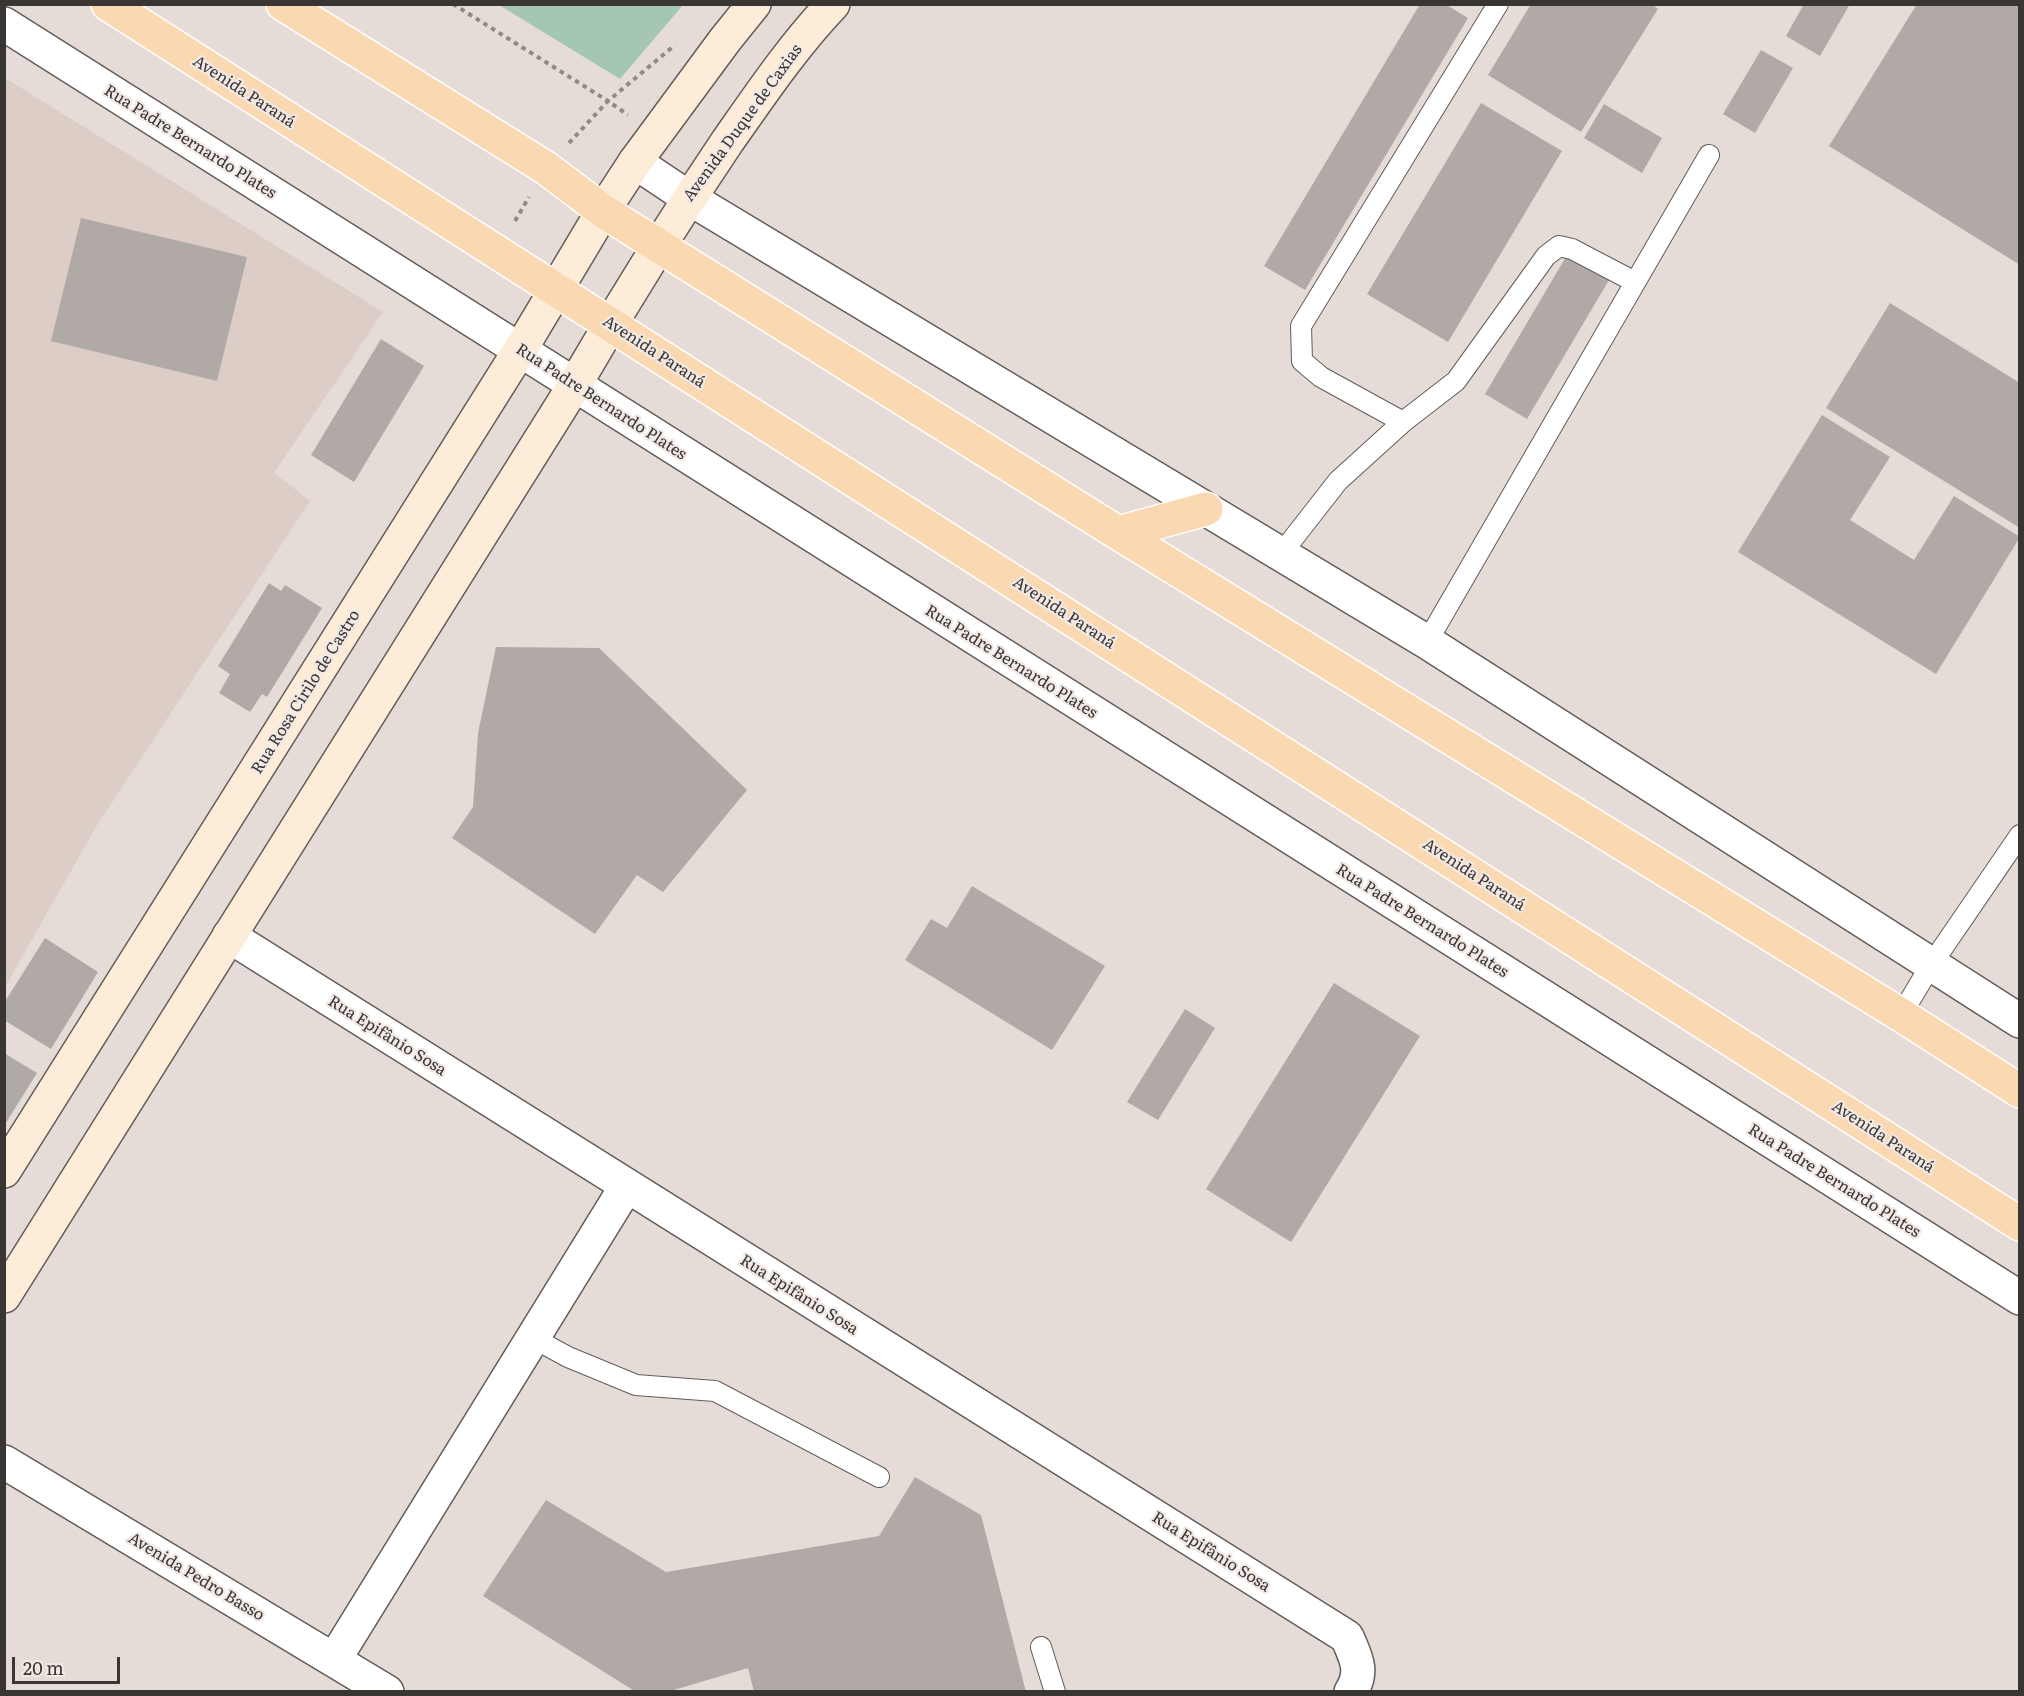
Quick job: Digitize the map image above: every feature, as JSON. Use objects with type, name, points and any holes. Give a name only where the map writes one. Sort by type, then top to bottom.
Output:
[{"type":"main road","name":"Avenida Paraná","points":[[108,4],[2019,1224]]},
{"type":"main road","points":[[283,4],[546,168],[603,211],[1118,533],[1901,1015],[2019,1091]]},
{"type":"main road","points":[[603,211],[635,162],[754,4]]},
{"type":"main road","name":"Avenida Duque de Caxias","points":[[4,1296],[574,386],[658,245],[755,102],[832,4]]},
{"type":"main road","name":"Rua Rosa Cirilo de Castro","points":[[4,1171],[520,351],[603,211]]},
{"type":"main road","points":[[1118,533],[1206,509]]},
{"type":"street","name":"Rua Padre Bernardo Plates","points":[[4,24],[2019,1298]]},
{"type":"street","points":[[635,162],[689,198],[1426,642],[2019,1021]]},
{"type":"street","name":"Rua Epifânio Sosa","points":[[230,936],[1347,1637],[1354,1676]]},
{"type":"street","points":[[334,1660],[626,1186]]},
{"type":"street","name":"Avenida Pedro Basso","points":[[4,1462],[387,1692]]},
{"type":"lane","points":[[1402,422],[1321,377],[1302,361],[1301,326],[1498,4]]},
{"type":"lane","points":[[1426,642],[1709,155]]},
{"type":"lane","points":[[1281,554],[1338,480],[1402,422],[1456,381],[1546,256],[1559,246],[1572,249],[1635,282]]},
{"type":"lane","points":[[1901,1015],[1931,965],[2019,835]]},
{"type":"lane","points":[[533,1338],[568,1357],[636,1385],[715,1391],[879,1477]]},
{"type":"lane","points":[[1041,1647],[1055,1692]]},
{"type":"path","points":[[453,4],[608,100],[678,43]]},
{"type":"shaded area","points":[[5,78],[383,312],[274,473],[310,501],[96,827],[5,987]]},
{"type":"green space","points":[[499,5],[683,5],[620,79]]},
{"type":"building","points":[[1420,4],[1445,4],[1468,18],[1305,290],[1264,266]]},
{"type":"building","points":[[1531,4],[1651,4],[1658,9],[1581,132],[1488,75]]},
{"type":"building","points":[[1804,4],[1850,4],[1820,56],[1786,36]]},
{"type":"building","points":[[1917,4],[2020,4],[2020,265],[1829,146]]},
{"type":"building","points":[[1761,50],[1793,68],[1755,133],[1723,114]]},
{"type":"building","points":[[1481,103],[1562,151],[1448,342],[1367,294]]},
{"type":"building","points":[[1604,104],[1662,138],[1642,173],[1584,138]]},
{"type":"building","points":[[81,218],[247,257],[217,381],[51,341]]},
{"type":"building","points":[[1567,255],[1609,280],[1527,419],[1485,394]]},
{"type":"building","points":[[1890,303],[2020,383],[2020,528],[1826,408]]},
{"type":"building","points":[[381,339],[424,366],[354,482],[311,455]]},
{"type":"building","points":[[1822,415],[1890,457],[1850,520],[1914,560],[1954,496],[2020,537],[1936,674],[1738,552]]},
{"type":"building","points":[[269,583],[281,591],[285,585],[322,608],[267,697],[262,694],[250,712],[219,693],[230,674],[218,666]]},
{"type":"building","points":[[496,647],[599,648],[747,790],[663,892],[637,875],[595,934],[452,838],[473,807],[478,733]]},
{"type":"building","points":[[972,886],[1105,966],[1052,1050],[905,960],[931,919],[947,928]]},
{"type":"building","points":[[45,938],[98,972],[51,1049],[4,1020],[4,1003]]},
{"type":"building","points":[[1334,983],[1420,1036],[1291,1242],[1206,1189]]},
{"type":"building","points":[[1185,1009],[1215,1028],[1158,1120],[1127,1102]]},
{"type":"building","points":[[4,1053],[37,1073],[4,1126]]},
{"type":"building","points":[[915,1477],[981,1515],[1026,1692],[754,1692],[748,1668],[667,1692],[636,1692],[483,1596],[546,1500],[666,1572],[879,1536]]}]
